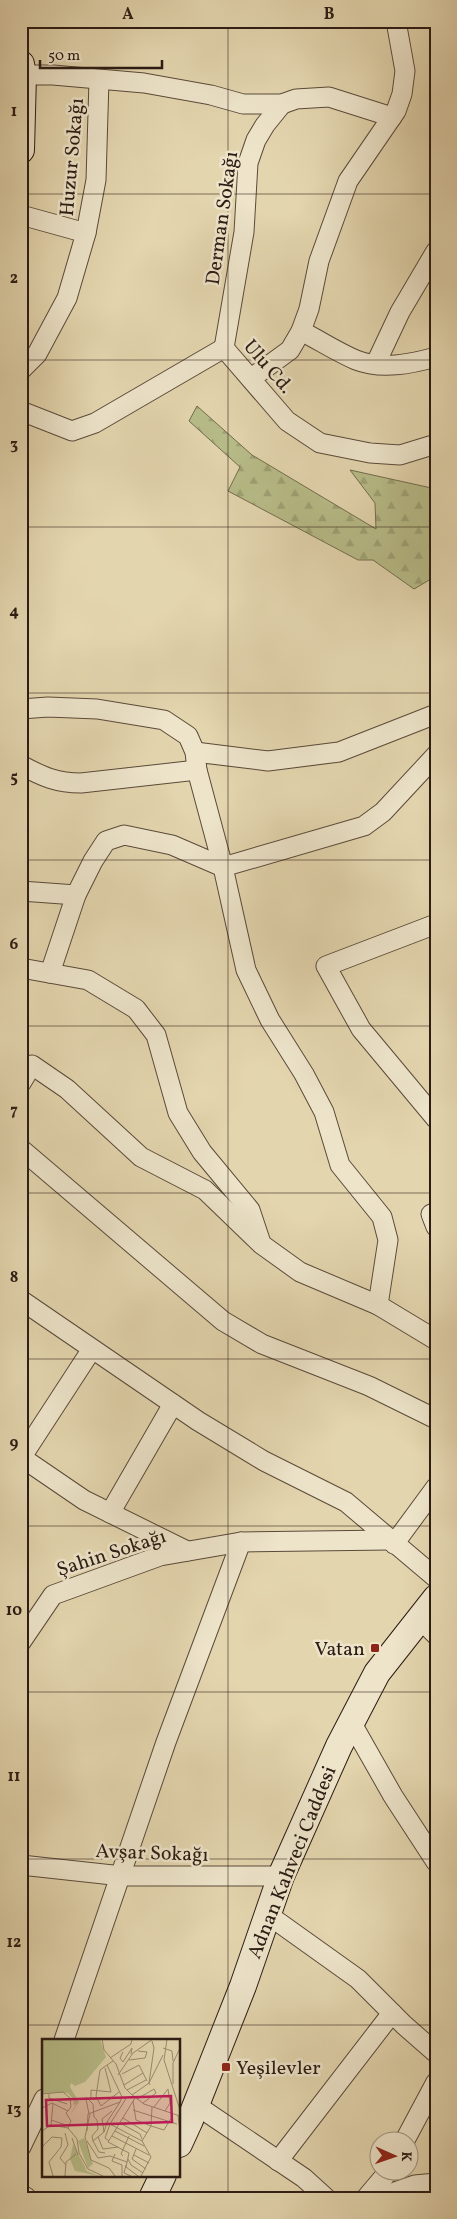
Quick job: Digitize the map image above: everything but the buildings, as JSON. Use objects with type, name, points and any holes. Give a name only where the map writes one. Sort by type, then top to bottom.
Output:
[{"type":"main road","points":[[21,150],[22,70]]},
{"type":"main road","name":"Adnan Kahveci Caddesi","points":[[180,2142],[243,1986],[281,1876],[351,1722],[376,1673],[428,1626],[436,1598]]},
{"type":"main road","points":[[152,2198],[163,2176]]},
{"type":"street","points":[[252,380],[257,374],[290,350],[301,331],[309,309],[319,261],[348,181],[392,117],[402,94],[405,71],[396,21]]},
{"type":"street","points":[[22,70],[99,80],[144,83],[211,95],[243,104],[282,104],[296,99],[329,97],[392,117]]},
{"type":"street","name":"Huzur Sokağı","points":[[21,370],[37,354],[67,298],[86,233],[96,180],[99,80]]},
{"type":"street","name":"Derman Sokağı","points":[[224,348],[244,232],[248,163],[256,140],[265,124],[282,104]]},
{"type":"street","points":[[21,215],[86,233]]},
{"type":"street","points":[[376,363],[400,312],[436,250]]},
{"type":"street","points":[[301,331],[357,360],[388,365],[412,364],[436,357]]},
{"type":"street","name":"Ulu Cd.","points":[[21,411],[72,431],[95,423],[224,348],[287,421],[320,443],[370,453],[400,455],[436,444]]},
{"type":"street","points":[[21,709],[48,707],[97,709],[164,720],[188,736],[223,867],[246,970],[270,1020],[304,1074],[324,1112],[340,1165],[382,1217],[388,1240],[378,1305]]},
{"type":"street","points":[[21,765],[40,776],[62,783],[81,783],[196,761],[268,761],[339,752],[436,714]]},
{"type":"street","points":[[50,973],[76,895],[93,861],[106,841],[124,835],[172,845],[223,867],[364,826],[383,812],[436,755]]},
{"type":"street","points":[[21,890],[76,895]]},
{"type":"street","points":[[436,924],[326,966],[361,1029],[436,1119]]},
{"type":"street","points":[[21,968],[88,980],[136,1009],[156,1035],[178,1112],[202,1152],[250,1210],[261,1244]]},
{"type":"street","points":[[21,1083],[27,1062],[67,1089],[141,1157],[205,1190],[261,1244],[300,1272],[378,1305],[436,1340]]},
{"type":"street","points":[[21,1149],[223,1321],[262,1344],[369,1386],[436,1420]]},
{"type":"street","points":[[21,1300],[173,1404],[264,1461],[346,1502],[436,1578]]},
{"type":"street","points":[[92,1349],[21,1457],[84,1500],[187,1551]]},
{"type":"street","points":[[110,1513],[173,1404]]},
{"type":"street","points":[[392,1542],[436,1487]]},
{"type":"street","points":[[64,2039],[122,1876],[166,1742],[241,1542]]},
{"type":"street","name":"Şahin Sokağı","points":[[21,1642],[53,1595],[160,1556],[241,1542],[392,1542]]},
{"type":"street","points":[[351,1722],[393,1796],[436,1862]]},
{"type":"street","name":"Avşar Sokağı","points":[[21,1866],[122,1876],[281,1876]]},
{"type":"street","points":[[267,1914],[358,1979],[436,2053]]},
{"type":"street","points":[[278,2160],[392,2013]]},
{"type":"street","points":[[409,2132],[436,2082]]},
{"type":"street","points":[[21,2147],[42,2103]]},
{"type":"street","points":[[196,2105],[304,2178],[326,2198]]},
{"type":"street","points":[[366,2198],[380,2182]]},
{"type":"street","points":[[378,2198],[415,2185],[436,2183]]},
{"type":"street","points":[[21,2194],[27,2198]]},
{"type":"green space","points":[[197,406],[252,455],[376,529],[375,503],[350,470],[436,489],[436,576],[414,589],[373,560],[358,560],[228,491],[240,467],[189,421]]},
{"type":"place","name":"Vatan","points":[[375,1648]]},
{"type":"place","name":"Yeşilevler","points":[[226,2067]]}]
